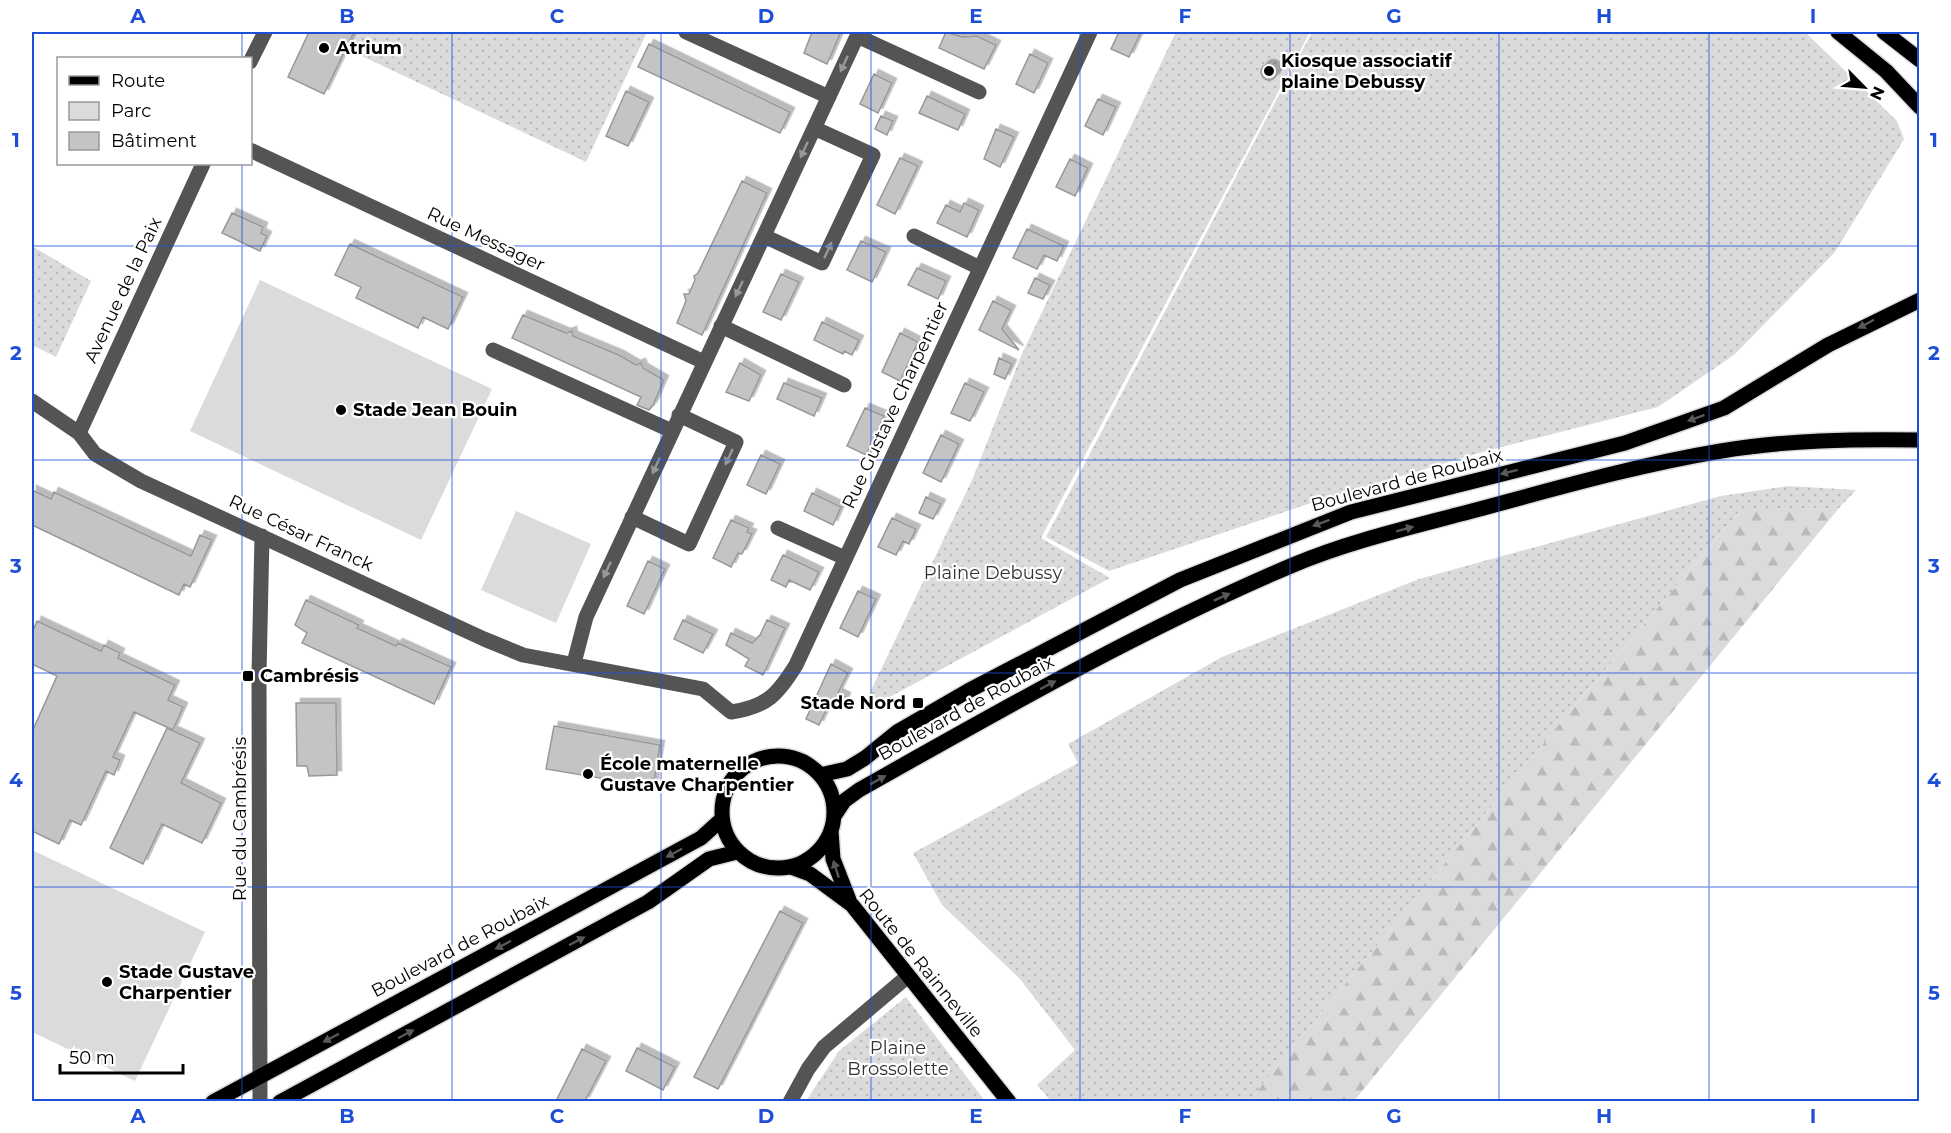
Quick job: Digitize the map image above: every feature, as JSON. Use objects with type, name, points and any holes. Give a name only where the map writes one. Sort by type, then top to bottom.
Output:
[{"type":"main road","points":[[1838,32],[1886,71],[1920,106]]},
{"type":"main road","points":[[1884,32],[1920,60]]},
{"type":"main road","name":"Boulevard de Roubaix","points":[[820,775],[847,769],[865,758],[897,732],[968,691],[1180,580],[1351,512],[1625,443],[1724,408],[1828,345],[1920,300]]},
{"type":"main road","name":"Boulevard de Roubaix","points":[[832,824],[844,801],[859,790],[1167,622],[1296,564],[1381,536],[1535,494],[1722,451],[1801,442],[1920,440]]},
{"type":"main road","points":[[832,824],[816,854],[790,867],[779,869],[756,865],[737,852],[724,831],[722,804],[727,788],[735,775],[748,764],[762,758],[778,756],[794,758],[808,765],[820,775],[831,795],[837,872],[852,905]]},
{"type":"main road","name":"Boulevard de Roubaix","points":[[213,1101],[701,838],[722,819]]},
{"type":"main road","points":[[280,1101],[648,902],[709,859],[737,852]]},
{"type":"main road","name":"Route de Rainneville","points":[[790,867],[810,874],[852,905],[1009,1101]]},
{"type":"street","points":[[252,58],[265,32]]},
{"type":"street","points":[[686,32],[829,97]]},
{"type":"street","name":"Rue Gustave Charpentier","points":[[574,663],[703,689],[731,712],[752,709],[774,697],[796,665],[1090,32]]},
{"type":"street","points":[[574,663],[586,617],[858,34],[979,93]]},
{"type":"street","points":[[764,236],[822,263],[873,155],[814,128]]},
{"type":"street","name":"Rue Messager","points":[[252,151],[704,362]]},
{"type":"street","name":"Avenue de la Paix","points":[[79,433],[203,165]]},
{"type":"street","points":[[914,236],[980,268]]},
{"type":"street","points":[[721,326],[844,385]]},
{"type":"street","points":[[494,350],[672,431]]},
{"type":"street","name":"Rue César Franck","points":[[32,401],[79,433],[94,454],[141,481],[484,639],[523,655],[574,663]]},
{"type":"street","points":[[632,517],[689,543],[736,442],[680,415]]},
{"type":"street","points":[[778,528],[845,558]]},
{"type":"street","name":"Rue du Cambrésis","points":[[261,1101],[259,674],[262,536]]},
{"type":"street","points":[[790,1101],[808,1069],[824,1047],[908,976]]},
{"type":"green space","points":[[355,32],[647,32],[586,162],[347,49]]},
{"type":"green space","name":"Plaine Debussy","points":[[1176,32],[1310,32],[1041,538],[1110,578],[860,713],[973,478],[1021,356]]},
{"type":"green space","points":[[1312,32],[1805,32],[1897,121],[1904,139],[1835,252],[1734,355],[1658,407],[1486,451],[1314,502],[1109,571],[1046,537]]},
{"type":"green space","points":[[32,246],[91,281],[56,357],[32,345]]},
{"type":"green space","name":"Stade Jean Bouin","points":[[260,280],[492,389],[421,540],[190,431]]},
{"type":"green space","points":[[1789,486],[1856,490],[1839,508],[1740,511],[1566,716],[1249,1101],[1051,1101],[1037,1085],[1075,1050],[1020,979],[942,905],[913,853],[1078,763],[1068,744],[1222,657],[1419,579],[1721,496]]},
{"type":"green space","points":[[1839,508],[1354,1101],[1249,1101],[1566,716],[1741,510]]},
{"type":"green space","points":[[516,511],[591,544],[556,623],[481,590]]},
{"type":"green space","name":"Stade Gustave Charpentier","points":[[32,850],[205,932],[135,1081],[32,1032]]},
{"type":"green space","name":"Plaine Brossolette","points":[[906,997],[985,1101],[806,1101],[839,1051]]},
{"type":"building","name":"Atrium","points":[[309,32],[354,32],[324,94],[288,77]]},
{"type":"building","points":[[812,32],[841,32],[827,64],[804,53]]},
{"type":"building","points":[[946,32],[962,37],[977,36],[996,45],[984,69],[939,48]]},
{"type":"building","points":[[1119,32],[1141,32],[1129,57],[1111,49]]},
{"type":"building","points":[[649,44],[790,112],[780,133],[638,67]]},
{"type":"building","points":[[1030,54],[1048,63],[1034,93],[1016,84]]},
{"type":"building","name":"Kiosque associatif plaine Debussy","points":[[1269,64],[1275,66],[1277,72],[1275,78],[1269,80],[1263,78],[1261,72],[1263,66]]},
{"type":"building","points":[[874,74],[892,83],[878,113],[860,104]]},
{"type":"building","points":[[626,91],[649,102],[628,146],[606,136]]},
{"type":"building","points":[[927,96],[965,114],[958,130],[919,113]]},
{"type":"building","points":[[1098,99],[1116,107],[1103,135],[1085,126]]},
{"type":"building","points":[[881,116],[893,121],[887,135],[875,129]]},
{"type":"building","points":[[996,129],[1014,137],[1000,167],[984,159]]},
{"type":"building","points":[[900,158],[918,166],[895,214],[877,205]]},
{"type":"building","points":[[1070,159],[1088,168],[1075,196],[1056,187]]},
{"type":"building","points":[[742,181],[767,193],[702,335],[677,323],[686,301],[684,294],[689,294],[695,280],[694,276],[698,273]]},
{"type":"building","points":[[964,203],[979,210],[967,237],[937,223],[946,205],[960,212]]},
{"type":"building","points":[[232,213],[263,227],[261,233],[267,236],[260,251],[222,233]]},
{"type":"building","points":[[1027,229],[1064,246],[1057,261],[1044,255],[1037,269],[1013,258]]},
{"type":"building","points":[[861,241],[886,252],[872,282],[847,270]]},
{"type":"building","points":[[350,244],[463,297],[448,329],[423,317],[418,328],[356,298],[361,287],[335,275]]},
{"type":"building","points":[[917,268],[946,281],[938,299],[908,285]]},
{"type":"building","points":[[781,274],[799,282],[781,320],[763,312]]},
{"type":"building","points":[[1035,278],[1050,285],[1043,299],[1028,293]]},
{"type":"building","points":[[993,301],[1011,310],[1002,329],[1019,350],[979,330]]},
{"type":"building","points":[[523,315],[566,333],[572,331],[573,336],[619,355],[636,365],[641,363],[643,368],[664,380],[653,405],[649,410],[637,405],[641,397],[512,338]]},
{"type":"building","points":[[822,322],[859,340],[852,355],[844,351],[843,354],[814,340]]},
{"type":"building","points":[[900,333],[918,342],[900,381],[882,372]]},
{"type":"building","points":[[999,358],[1012,364],[1005,379],[994,374]]},
{"type":"building","points":[[740,363],[761,375],[749,401],[726,392]]},
{"type":"building","points":[[784,383],[822,398],[814,416],[777,399]]},
{"type":"building","points":[[965,383],[984,392],[970,421],[951,413]]},
{"type":"building","points":[[865,408],[884,416],[866,455],[847,446]]},
{"type":"building","points":[[941,435],[959,444],[941,482],[923,473]]},
{"type":"building","points":[[761,455],[780,464],[766,494],[747,485]]},
{"type":"building","points":[[32,490],[51,499],[54,492],[191,556],[200,535],[212,540],[190,587],[184,584],[179,595],[32,525]]},
{"type":"building","points":[[812,493],[841,507],[833,525],[804,511]]},
{"type":"building","points":[[926,497],[941,504],[933,519],[919,513]]},
{"type":"building","points":[[892,518],[916,529],[909,544],[903,541],[896,555],[878,547]]},
{"type":"building","points":[[731,520],[749,528],[747,532],[752,534],[742,554],[738,553],[731,567],[713,558]]},
{"type":"building","points":[[783,555],[819,572],[810,590],[789,580],[786,587],[771,580]]},
{"type":"building","points":[[648,561],[665,569],[644,614],[627,606]]},
{"type":"building","points":[[858,591],[876,599],[858,637],[840,628]]},
{"type":"building","points":[[306,600],[359,625],[357,628],[396,646],[398,643],[451,667],[434,704],[302,643],[307,633],[295,625]]},
{"type":"building","points":[[683,620],[713,634],[703,653],[674,639]]},
{"type":"building","points":[[767,620],[785,628],[763,675],[745,666],[749,659],[726,645],[731,633],[752,643],[760,635]]},
{"type":"building","points":[[37,621],[101,651],[104,645],[120,653],[118,658],[175,685],[168,700],[183,707],[173,730],[134,712],[113,757],[120,760],[114,775],[106,771],[81,825],[70,820],[59,844],[32,831],[32,732],[57,676],[32,664],[32,633]]},
{"type":"building","points":[[831,664],[848,673],[838,693],[846,697],[841,709],[829,704],[819,725],[806,719]]},
{"type":"building","points":[[296,703],[336,703],[337,775],[309,776],[307,766],[297,766]]},
{"type":"building","points":[[554,726],[660,745],[653,787],[546,769]]},
{"type":"building","points":[[167,728],[200,743],[181,783],[221,803],[202,843],[162,824],[143,864],[110,848]]},
{"type":"building","points":[[780,911],[803,923],[718,1089],[694,1077]]},
{"type":"building","points":[[637,1048],[675,1067],[663,1090],[626,1071]]},
{"type":"building","points":[[582,1049],[606,1061],[585,1101],[556,1101]]},
{"type":"place","name":"Atrium","points":[[324,48]]},
{"type":"place","name":"Kiosque associatif plaine Debussy","points":[[1269,71]]},
{"type":"place","name":"Stade Jean Bouin","points":[[341,410]]},
{"type":"place","name":"Cambrésis","points":[[248,676]]},
{"type":"place","name":"Stade Nord","points":[[918,703]]},
{"type":"place","name":"École maternelle Gustave Charpentier","points":[[588,774]]},
{"type":"place","name":"Stade Gustave Charpentier","points":[[107,982]]}]
